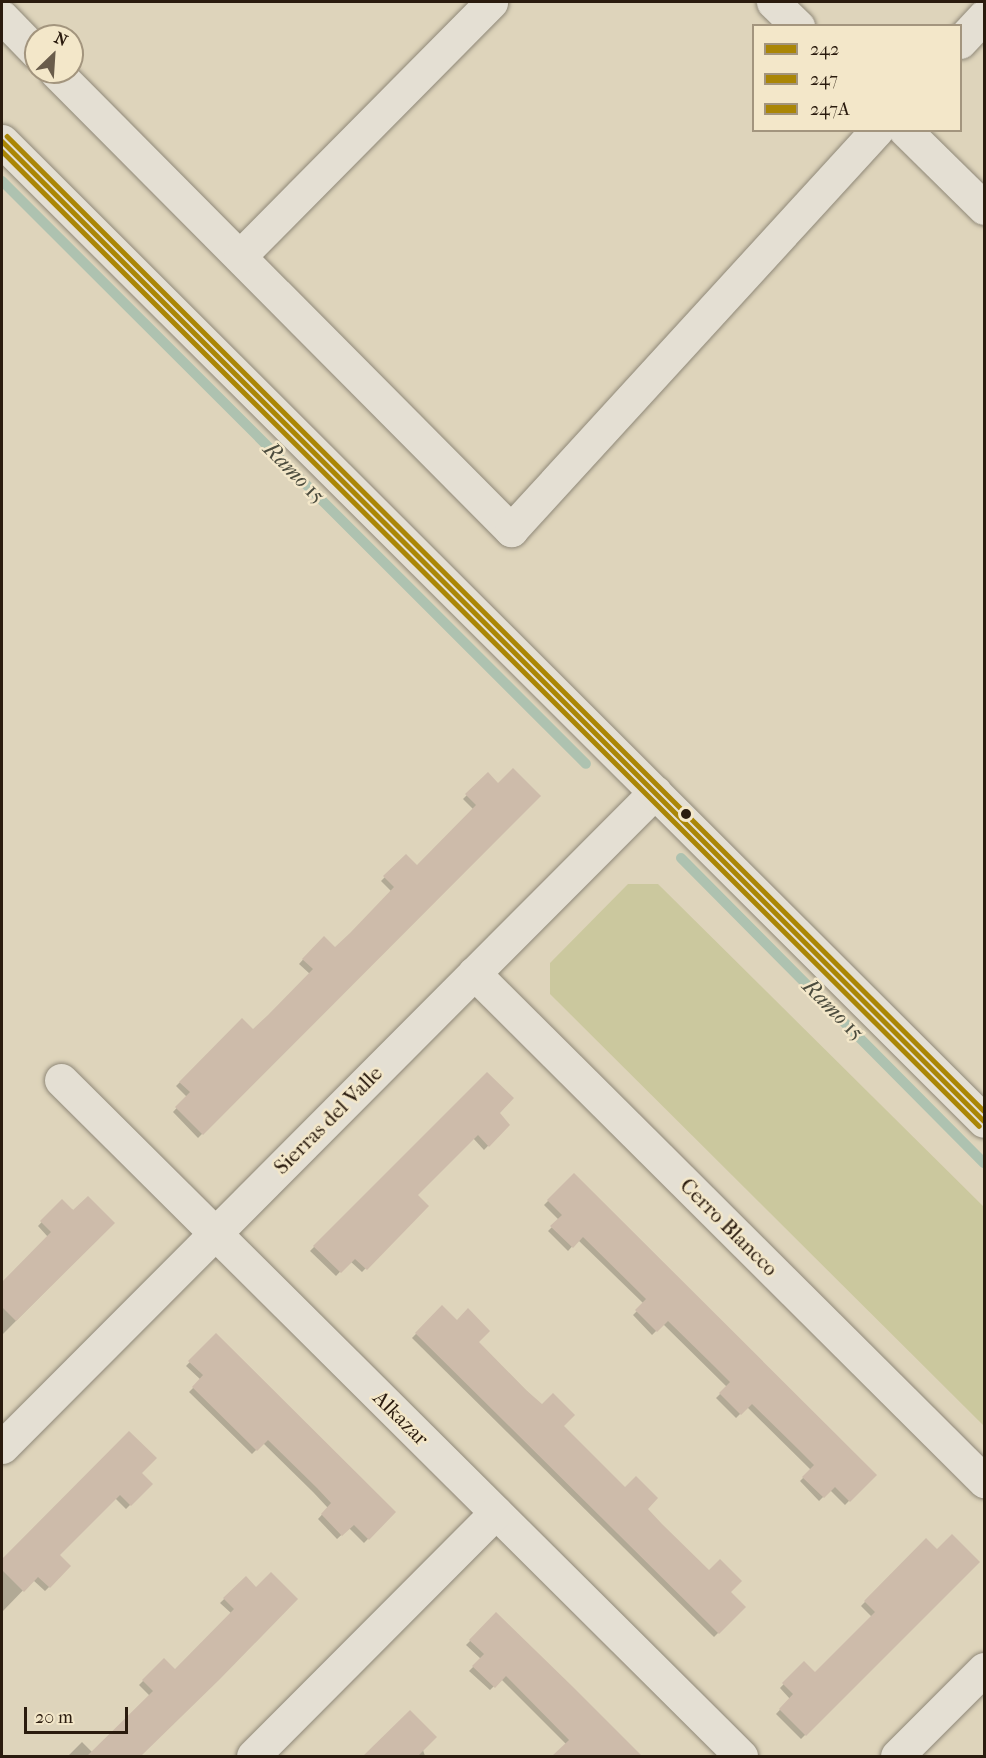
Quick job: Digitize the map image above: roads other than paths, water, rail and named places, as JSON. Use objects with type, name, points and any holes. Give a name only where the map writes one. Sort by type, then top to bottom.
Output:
[{"type":"street","points":[[240,256],[491,2]]},
{"type":"street","points":[[774,2],[796,24]]},
{"type":"street","points":[[962,40],[984,16]]},
{"type":"street","points":[[2,17],[24,40]]},
{"type":"street","points":[[68,84],[511,530],[875,132]]},
{"type":"street","points":[[907,132],[984,208]]},
{"type":"street","points":[[2,141],[984,1121]]},
{"type":"street","name":"Sierras del Valle","points":[[2,1447],[655,792]]},
{"type":"street","name":"Cerro Blancco","points":[[474,973],[984,1481]]},
{"type":"street","name":"Alkazar","points":[[61,1080],[741,1756]]},
{"type":"street","points":[[253,1756],[496,1512]]},
{"type":"street","points":[[897,1756],[984,1668]]},
{"type":"waterway","name":"Ramo 15","points":[[2,181],[586,764]]},
{"type":"waterway","name":"Ramo 15","points":[[681,858],[984,1163]]}]
